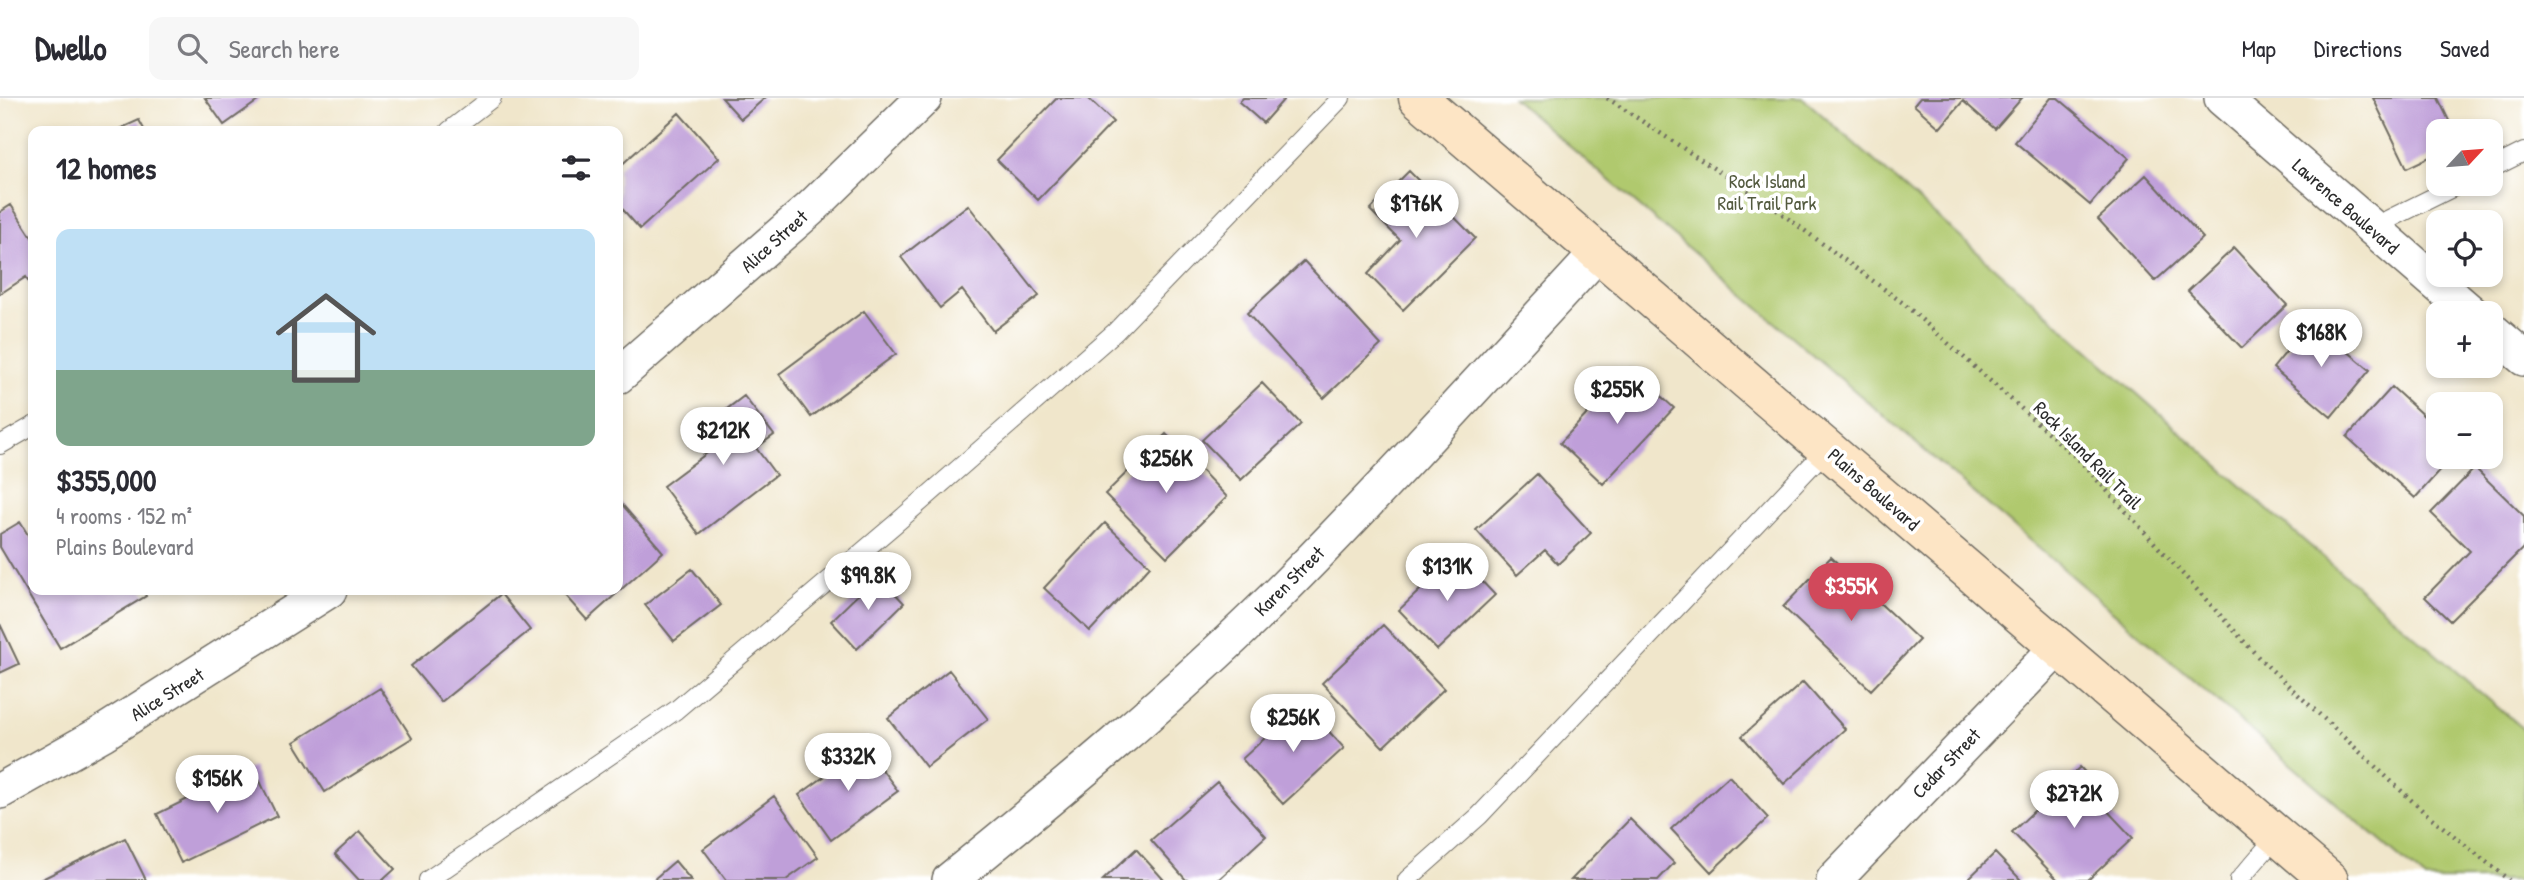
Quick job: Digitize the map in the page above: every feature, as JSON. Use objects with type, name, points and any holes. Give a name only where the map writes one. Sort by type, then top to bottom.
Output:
[{"type":"main road","name":"Plains Boulevard","points":[[1418,98],[2329,880]]},
{"type":"street","name":"Alice Street","points":[[623,372],[810,209],[924,98]]},
{"type":"street","name":"Lawrence Boulevard","points":[[2222,98],[2457,301]]},
{"type":"street","name":"Karen Street","points":[[950,880],[1158,706],[1271,600],[1599,252]]},
{"type":"street","points":[[2503,340],[2524,358]]},
{"type":"street","name":"Alice Street","points":[[0,791],[103,733],[322,595]]},
{"type":"street","name":"Cedar Street","points":[[1834,880],[2058,647]]},
{"type":"lane","points":[[456,126],[492,98]]},
{"type":"lane","points":[[428,880],[676,710],[894,525],[1115,331],[1341,98]]},
{"type":"lane","points":[[2503,162],[2524,152]]},
{"type":"lane","points":[[2371,228],[2436,196]]},
{"type":"lane","points":[[0,445],[28,429]]},
{"type":"lane","points":[[1407,880],[1479,816],[1827,449]]},
{"type":"lane","points":[[2239,880],[2277,835]]},
{"type":"path","name":"Rock Island Rail Trail","points":[[1607,98],[1774,208],[1903,303],[2080,461],[2260,659],[2423,811],[2509,880]]},
{"type":"green space","name":"Rock Island Rail Trail Park","points":[[1513,98],[1803,98],[2272,513],[2524,730],[2524,880],[2426,880]]},
{"type":"building","points":[[205,98],[262,98],[224,125]]},
{"type":"building","points":[[722,98],[765,98],[741,119]]},
{"type":"building","points":[[1057,98],[1088,98],[1113,122],[1038,200],[997,160]]},
{"type":"building","points":[[1243,98],[1285,98],[1263,123],[1239,102]]},
{"type":"building","points":[[1920,98],[2022,98],[1995,129],[1963,101],[1940,128],[1914,105]]},
{"type":"building","points":[[2051,98],[2058,98],[2129,158],[2090,205],[2015,142]]},
{"type":"building","points":[[2373,98],[2438,98],[2448,119],[2426,119],[2426,159],[2407,168]]},
{"type":"building","points":[[679,113],[719,158],[640,229],[623,210],[623,163]]},
{"type":"building","points":[[139,120],[142,126],[126,126]]},
{"type":"building","points":[[1409,171],[1475,238],[1403,310],[1368,274],[1400,240],[1370,210]]},
{"type":"building","points":[[2146,175],[2203,238],[2155,281],[2098,219]]},
{"type":"building","points":[[11,205],[28,231],[28,280],[26,277],[0,294],[0,212]]},
{"type":"building","points":[[968,205],[1039,296],[993,331],[962,290],[940,308],[901,257]]},
{"type":"building","points":[[2234,248],[2287,305],[2242,348],[2188,291]]},
{"type":"building","points":[[1304,261],[1381,345],[1324,398],[1247,313]]},
{"type":"building","points":[[864,311],[896,354],[811,417],[779,374]]},
{"type":"building","points":[[2311,321],[2370,370],[2331,417],[2273,368]]},
{"type":"building","points":[[1630,368],[1674,408],[1603,484],[1560,443]]},
{"type":"building","points":[[1262,383],[1301,424],[1241,480],[1202,440]]},
{"type":"building","points":[[2392,387],[2426,418],[2426,469],[2441,469],[2415,498],[2347,437]]},
{"type":"building","points":[[744,396],[774,435],[756,448],[776,475],[699,534],[663,486],[707,453],[693,435]]},
{"type":"building","points":[[1166,434],[1227,497],[1167,557],[1105,494]]},
{"type":"building","points":[[2476,469],[2524,516],[2524,547],[2450,621],[2425,597],[2470,551],[2431,513]]},
{"type":"building","points":[[1537,474],[1591,533],[1558,564],[1545,550],[1517,575],[1476,530]]},
{"type":"building","points":[[623,505],[663,552],[623,588]]},
{"type":"building","points":[[20,522],[28,535],[28,594],[0,547],[0,534]]},
{"type":"building","points":[[1105,523],[1150,566],[1090,631],[1044,588]]},
{"type":"building","points":[[1457,555],[1495,595],[1437,650],[1399,610]]},
{"type":"building","points":[[1831,557],[1919,640],[1871,690],[1783,607]]},
{"type":"building","points":[[692,569],[721,605],[674,641],[645,605]]},
{"type":"building","points":[[878,575],[904,603],[857,649],[831,621]]},
{"type":"building","points":[[29,595],[146,595],[146,596],[60,648]]},
{"type":"building","points":[[500,595],[530,630],[441,702],[411,666]]},
{"type":"building","points":[[564,595],[615,595],[587,620]]},
{"type":"building","points":[[0,624],[19,664],[0,673]]},
{"type":"building","points":[[1383,625],[1444,689],[1383,747],[1322,683]]},
{"type":"building","points":[[949,670],[988,719],[926,767],[888,718]]},
{"type":"building","points":[[1803,682],[1845,729],[1784,784],[1742,736]]},
{"type":"building","points":[[380,688],[412,738],[325,792],[294,742]]},
{"type":"building","points":[[1303,703],[1344,748],[1283,804],[1242,759]]},
{"type":"building","points":[[865,747],[898,791],[831,840],[799,795]]},
{"type":"building","points":[[253,767],[277,816],[181,863],[157,814]]},
{"type":"building","points":[[2080,767],[2109,798],[2102,805],[2133,838],[2088,880],[2058,880],[2012,832]]},
{"type":"building","points":[[1729,776],[1768,818],[1711,872],[1671,829]]},
{"type":"building","points":[[1217,782],[1266,836],[1218,880],[1186,880],[1151,840]]},
{"type":"building","points":[[774,796],[818,857],[786,880],[726,880],[703,849]]},
{"type":"building","points":[[1630,819],[1674,863],[1658,880],[1571,880]]},
{"type":"building","points":[[360,831],[395,869],[383,880],[359,880],[335,854]]},
{"type":"building","points":[[125,838],[146,880],[40,880]]},
{"type":"building","points":[[1136,849],[1164,880],[1103,880]]},
{"type":"building","points":[[1995,853],[2021,880],[1967,880]]},
{"type":"building","points":[[675,861],[691,880],[653,880]]}]
